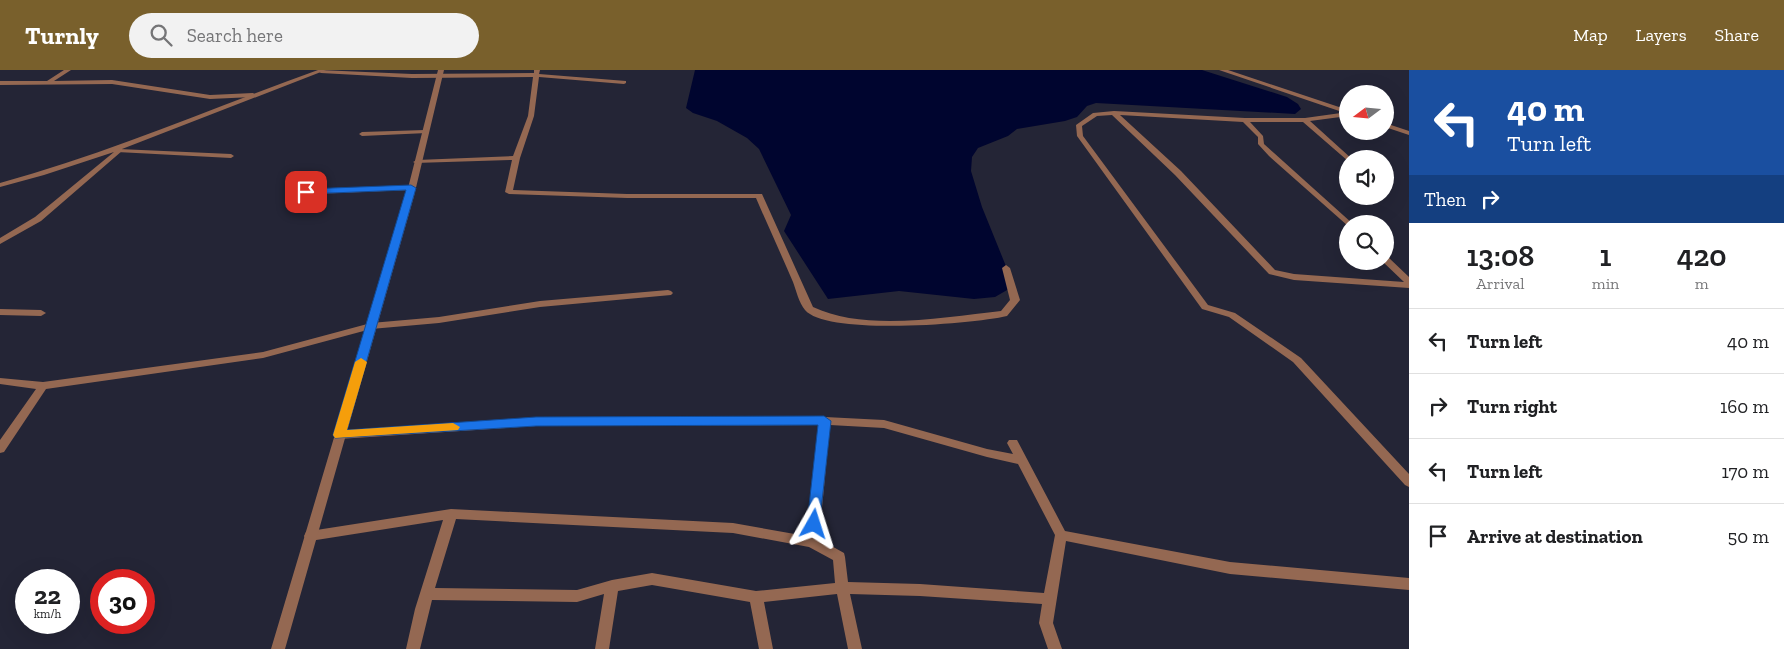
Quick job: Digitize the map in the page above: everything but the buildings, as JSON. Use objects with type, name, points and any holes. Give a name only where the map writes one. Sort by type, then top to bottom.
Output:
[{"type":"street","points":[[50,82],[68,70]]},
{"type":"street","points":[[0,185],[46,172],[126,145],[322,70],[536,73],[624,82]]},
{"type":"street","points":[[1222,70],[1339,110]]},
{"type":"street","points":[[278,649],[411,188],[439,73]]},
{"type":"street","points":[[536,73],[531,116],[516,158],[509,192],[627,196],[758,196],[809,310],[820,317],[862,322],[918,321],[1004,314],[1016,300],[1006,268]]},
{"type":"street","points":[[0,83],[125,83],[210,97],[253,95]]},
{"type":"street","points":[[1339,114],[1305,120],[1245,120],[1114,113],[1095,114],[1079,125],[1080,136],[1205,307],[1232,315],[1297,360],[1409,482]]},
{"type":"street","points":[[1114,113],[1178,173],[1272,272],[1294,276],[1409,284]]},
{"type":"street","points":[[1245,120],[1261,137],[1261,144],[1278,164],[1325,200],[1340,215]]},
{"type":"street","points":[[1305,120],[1339,150]]},
{"type":"street","points":[[1394,127],[1409,132]]},
{"type":"street","points":[[362,134],[424,132]]},
{"type":"street","points":[[0,242],[38,219],[126,145]]},
{"type":"street","points":[[119,151],[231,156]]},
{"type":"street","points":[[417,162],[516,158]]},
{"type":"street","points":[[306,182],[303,190],[314,192],[411,188]]},
{"type":"street","points":[[1394,268],[1409,284]]},
{"type":"street","points":[[0,381],[43,386],[263,355],[371,326],[439,320],[540,304],[668,293]]},
{"type":"street","points":[[0,312],[41,313]]},
{"type":"street","points":[[0,449],[43,386]]},
{"type":"street","points":[[339,435],[536,422],[824,421],[884,424],[987,453],[1022,460]]},
{"type":"street","points":[[812,542],[824,421]]},
{"type":"street","points":[[1013,442],[1061,535],[1046,623],[1055,649]]},
{"type":"street","points":[[310,536],[452,514],[733,528],[812,542],[839,557],[842,588],[855,649]]},
{"type":"street","points":[[413,649],[427,594],[452,514]]},
{"type":"street","points":[[1061,535],[1230,568],[1409,584]]},
{"type":"street","points":[[427,594],[577,596],[612,586],[652,579],[756,598],[842,588],[920,590],[1050,599]]},
{"type":"street","points":[[602,649],[612,586]]},
{"type":"street","points":[[756,598],[766,649]]},
{"type":"water","points":[[695,70],[1202,70],[1287,97],[1298,104],[1301,109],[1295,114],[1096,103],[1087,106],[1077,117],[1065,121],[1017,129],[1008,136],[978,148],[972,157],[971,171],[982,207],[1014,286],[995,297],[974,299],[899,291],[828,299],[784,231],[791,215],[759,149],[747,138],[717,121],[693,113],[686,108]]},
{"type":"slow traffic","points":[[361,362],[339,435],[453,427]]},
{"type":"route","points":[[306,192],[411,188],[339,435],[536,422],[824,421],[814,524]]}]
